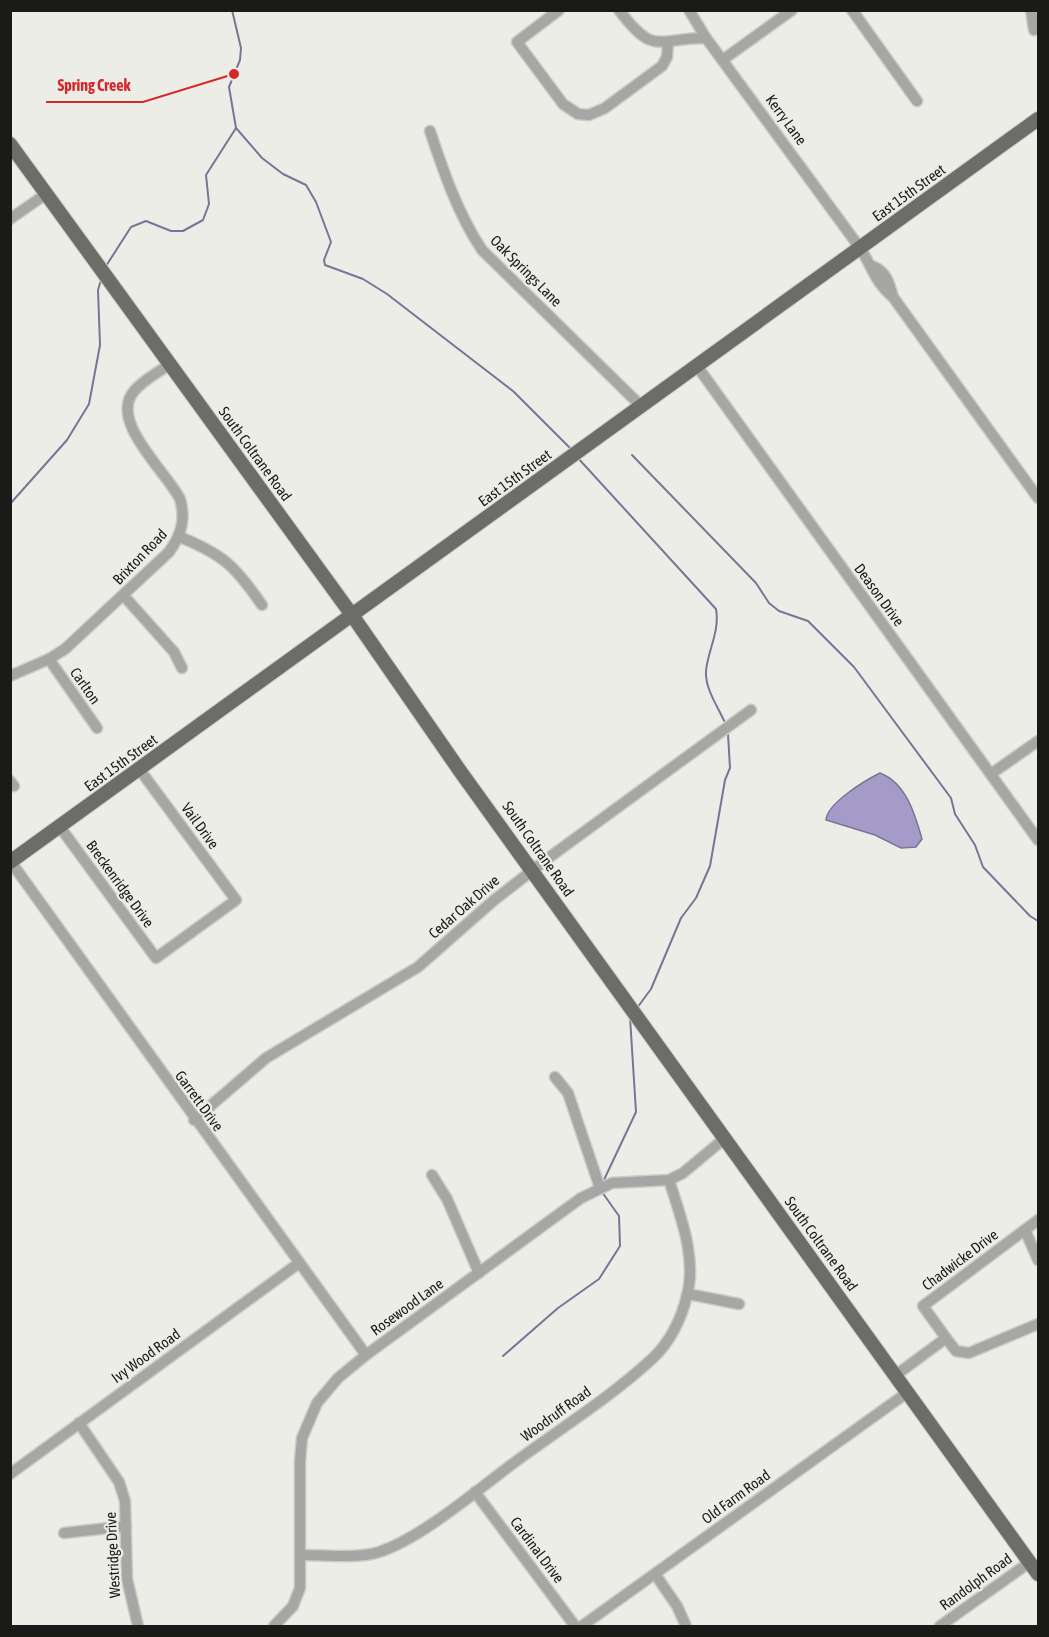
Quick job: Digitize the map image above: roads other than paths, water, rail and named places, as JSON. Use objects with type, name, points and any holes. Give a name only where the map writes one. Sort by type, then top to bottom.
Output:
[{"type":"main road","name":"East 15th Street","points":[[11,862],[1038,119]]},
{"type":"main road","name":"South Coltrane Road","points":[[10,144],[352,615],[1038,1574]]},
{"type":"street","points":[[559,10],[518,42],[563,104],[578,114],[589,115],[600,111],[655,72],[665,62],[668,43]]},
{"type":"street","points":[[620,10],[640,36],[650,41],[668,43],[706,38]]},
{"type":"street","name":"Kerry Lane","points":[[689,10],[706,38],[724,59],[872,266],[881,270],[889,280],[893,297],[1038,498]]},
{"type":"street","points":[[724,59],[792,10]]},
{"type":"street","points":[[852,10],[917,101]]},
{"type":"street","points":[[1031,10],[1034,30]]},
{"type":"street","name":"Oak Springs Lane","points":[[430,131],[450,190],[468,230],[482,250],[641,406]]},
{"type":"street","points":[[10,219],[46,194]]},
{"type":"street","name":"Brixton Road","points":[[10,676],[49,659],[65,649],[124,596],[169,552],[180,537],[183,509],[180,499],[132,429],[126,411],[134,391],[169,364]]},
{"type":"street","name":"Deason Drive","points":[[697,366],[1038,840]]},
{"type":"street","points":[[180,537],[213,551],[234,566],[262,605]]},
{"type":"street","points":[[124,596],[174,652],[182,668]]},
{"type":"street","name":"Carlton","points":[[49,659],[97,728]]},
{"type":"street","name":"Cedar Oak Drive","points":[[194,1120],[266,1058],[418,967],[493,901],[533,870],[751,710]]},
{"type":"street","points":[[991,774],[1038,741]]},
{"type":"street","name":"Vail Drive","points":[[140,770],[236,900],[156,958]]},
{"type":"street","name":"Breckenridge Drive","points":[[60,827],[156,958]]},
{"type":"street","name":"Garrett Drive","points":[[11,862],[194,1120],[366,1355]]},
{"type":"street","points":[[555,1077],[568,1093],[602,1187]]},
{"type":"street","points":[[669,1180],[683,1173],[725,1138]]},
{"type":"street","points":[[432,1175],[447,1199],[479,1273]]},
{"type":"street","name":"Rosewood Lane","points":[[274,1626],[288,1613],[297,1598],[302,1576],[302,1438],[317,1402],[338,1378],[366,1355],[581,1198],[602,1187],[633,1180],[669,1180]]},
{"type":"street","name":"Woodruff Road","points":[[302,1555],[378,1552],[416,1532],[475,1491],[653,1358],[674,1330],[688,1294],[687,1249],[669,1180]]},
{"type":"street","name":"Chadwicke Drive","points":[[946,1338],[923,1306],[1038,1220]]},
{"type":"street","points":[[1025,1230],[1038,1260]]},
{"type":"street","name":"Ivy Wood Road","points":[[10,1474],[299,1263]]},
{"type":"street","points":[[688,1294],[739,1304]]},
{"type":"street","points":[[896,1376],[946,1338],[956,1351],[969,1353],[1038,1324]]},
{"type":"street","name":"Old Farm Road","points":[[582,1626],[908,1392]]},
{"type":"street","name":"Westridge Drive","points":[[79,1423],[119,1482],[125,1501],[128,1591],[138,1626]]},
{"type":"street","name":"Cardinal Drive","points":[[475,1491],[576,1626]]},
{"type":"street","points":[[64,1533],[126,1526]]},
{"type":"street","name":"Randolph Road","points":[[940,1626],[1030,1562]]},
{"type":"street","points":[[655,1574],[677,1606],[686,1626]]},
{"type":"waterway","points":[[232,10],[241,48],[240,60],[229,87],[236,128]]},
{"type":"waterway","points":[[236,128],[262,158],[283,174],[306,185],[316,202],[331,242],[324,260],[325,265],[363,279],[387,294],[513,391],[572,450]]},
{"type":"waterway","points":[[106,266],[131,227],[146,221],[171,231],[183,231],[203,220],[209,204],[206,175],[236,128]]},
{"type":"waterway","points":[[10,504],[67,440],[89,404],[100,345],[98,290],[101,280]]},
{"type":"waterway","points":[[632,455],[756,583],[769,603],[779,611],[808,621],[854,667],[951,798],[955,814],[975,845],[983,867],[1030,916],[1038,921]]},
{"type":"waterway","points":[[577,457],[716,609],[715,633],[707,663],[706,678],[710,692],[726,725]]},
{"type":"waterway","points":[[637,1008],[651,989],[681,918],[696,898],[710,866],[725,780],[730,768],[728,734]]},
{"type":"waterway","points":[[602,1184],[636,1112],[630,1017]]},
{"type":"waterway","points":[[503,1356],[558,1308],[599,1279],[620,1246],[619,1216],[602,1192]]},
{"type":"place","name":"Spring Creek","points":[[234,74]]}]
